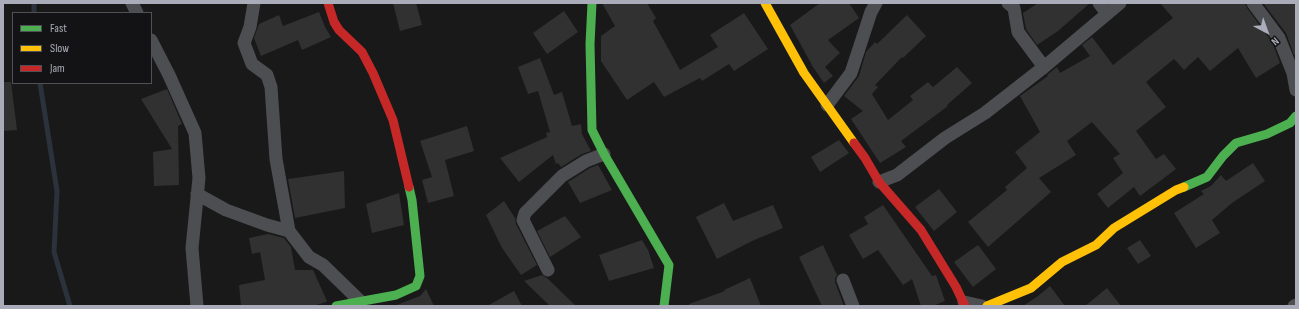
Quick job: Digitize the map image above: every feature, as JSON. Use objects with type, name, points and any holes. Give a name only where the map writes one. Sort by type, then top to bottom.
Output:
[{"type":"street","points":[[132,3],[136,12]]},
{"type":"street","points":[[254,3],[250,27],[244,43],[252,64],[267,75],[271,86],[276,159],[289,230],[299,246],[309,257],[323,265],[360,301]]},
{"type":"street","points":[[328,3],[334,22],[339,30],[362,52],[394,120],[412,200],[420,276],[416,286],[396,295],[336,306]]},
{"type":"street","points":[[592,3],[590,44],[592,130],[604,154],[669,265],[664,306]]},
{"type":"street","points":[[765,3],[804,73],[865,158],[879,182],[921,230],[956,287],[964,304],[982,306]]},
{"type":"street","points":[[827,105],[851,73],[871,12],[876,3]]},
{"type":"street","points":[[1008,3],[1014,8],[1018,32],[1044,66]]},
{"type":"street","points":[[1099,3],[1107,14]]},
{"type":"street","points":[[879,182],[897,175],[945,138],[985,113],[1120,3]]},
{"type":"street","points":[[1254,3],[1279,38],[1293,73],[1296,90]]},
{"type":"street","points":[[152,42],[169,75],[194,133],[199,178],[192,248],[197,306]]},
{"type":"street","points":[[987,306],[1031,288],[1062,262],[1096,245],[1114,228],[1176,190],[1206,177],[1236,143],[1267,134],[1290,123],[1296,116]]},
{"type":"street","points":[[548,270],[523,220],[525,212],[562,176],[586,161],[604,154]]},
{"type":"street","points":[[197,194],[226,210],[267,225],[289,230]]},
{"type":"street","points":[[843,280],[853,306]]},
{"type":"building","points":[[393,3],[416,3],[422,25],[400,31]]},
{"type":"building","points":[[602,3],[647,3],[656,18],[653,21],[680,70],[718,47],[710,35],[744,13],[768,49],[734,71],[729,64],[702,81],[700,78],[664,97],[654,82],[627,100],[601,61],[601,36],[615,26]]},
{"type":"building","points":[[820,3],[849,3],[859,18],[828,40],[840,53],[825,67],[833,76],[824,83],[813,67],[790,25]]},
{"type":"building","points":[[1038,3],[1090,3],[1058,31],[1037,45],[1026,29],[1023,13]]},
{"type":"building","points":[[1160,3],[1245,3],[1247,8],[1272,42],[1280,63],[1256,78],[1238,48],[1210,71],[1198,57],[1184,70],[1174,59],[1146,82],[1166,107],[1136,131],[1156,159],[1164,154],[1176,169],[1140,196],[1134,187],[1108,208],[1097,194],[1123,173],[1113,158],[1120,154],[1092,122],[1067,141],[1076,155],[1039,178],[1051,192],[988,247],[968,222],[1007,190],[1005,187],[1027,168],[1015,152],[1040,132],[1020,96],[1048,76],[1047,75],[1057,67],[1060,73],[1090,56],[1082,45],[1092,37],[1113,65],[1173,18]]},
{"type":"building","points":[[1263,3],[1293,3],[1296,7],[1296,54],[1294,55],[1286,33]]},
{"type":"building","points":[[564,11],[578,32],[547,54],[533,33]]},
{"type":"building","points":[[319,12],[331,37],[302,50],[298,40],[261,56],[254,38],[259,24],[279,15],[283,26]]},
{"type":"building","points":[[907,15],[926,36],[903,58],[902,57],[875,85],[878,87],[872,94],[888,120],[913,100],[910,96],[928,82],[933,87],[957,67],[972,83],[947,105],[948,106],[901,141],[906,147],[880,163],[851,119],[863,111],[844,96],[859,76],[866,52],[875,42],[877,44]]},
{"type":"building","points":[[540,58],[554,95],[562,92],[572,126],[581,124],[582,134],[591,151],[582,154],[561,167],[558,163],[556,164],[553,155],[519,182],[500,158],[547,137],[546,133],[550,132],[538,91],[528,94],[518,67]]},
{"type":"building","points":[[3,82],[11,82],[17,130],[3,131]]},
{"type":"building","points":[[167,89],[182,124],[178,126],[179,185],[154,186],[153,152],[172,149],[141,99]]},
{"type":"building","points":[[467,126],[474,151],[445,160],[454,196],[428,203],[422,180],[432,177],[420,141]]},
{"type":"building","points":[[839,140],[849,153],[820,172],[811,157]]},
{"type":"building","points":[[1253,163],[1265,181],[1232,203],[1212,220],[1220,233],[1196,248],[1174,213],[1204,194],[1201,191],[1211,186],[1221,175],[1226,181]]},
{"type":"building","points":[[598,165],[612,190],[580,203],[568,182],[590,168]]},
{"type":"building","points":[[344,171],[345,208],[295,218],[288,179]]},
{"type":"building","points":[[939,189],[957,212],[934,231],[915,207]]},
{"type":"building","points":[[399,193],[404,225],[372,233],[366,204]]},
{"type":"building","points":[[504,201],[515,218],[516,224],[537,265],[521,275],[502,248],[486,215]]},
{"type":"building","points":[[724,203],[733,221],[773,205],[783,228],[752,241],[717,259],[696,217]]},
{"type":"building","points":[[883,205],[932,276],[936,275],[945,301],[933,306],[921,306],[912,279],[903,285],[878,250],[863,259],[849,235],[868,224],[864,217]]},
{"type":"building","points":[[565,216],[581,237],[550,257],[537,231]]},
{"type":"building","points":[[268,234],[284,238],[291,247],[295,270],[313,270],[327,301],[326,302],[313,306],[241,306],[239,285],[265,280],[260,252],[252,254],[249,238]]},
{"type":"building","points":[[642,240],[648,250],[654,268],[609,281],[599,255]]},
{"type":"building","points":[[1140,240],[1151,256],[1138,264],[1127,248]]},
{"type":"building","points":[[823,245],[837,275],[835,282],[844,306],[822,306],[799,257]]},
{"type":"building","points":[[978,245],[996,269],[973,287],[954,262]]},
{"type":"building","points":[[542,275],[576,306],[550,306],[524,281]]},
{"type":"building","points":[[750,278],[761,306],[689,306],[689,304],[725,291],[724,290]]},
{"type":"building","points":[[1050,286],[1065,306],[1023,306],[1038,296]]},
{"type":"building","points":[[1107,288],[1121,306],[1085,306]]},
{"type":"building","points":[[426,289],[434,306],[394,306],[420,296]]},
{"type":"building","points":[[514,291],[522,306],[487,306]]},
{"type":"waterway","points":[[34,3],[34,12]]},
{"type":"waterway","points":[[40,84],[57,191],[54,252],[70,306]]},
{"type":"traffic: fast","points":[[592,3],[590,44],[592,130],[604,154],[669,265],[664,306]]},
{"type":"traffic: fast","points":[[1184,187],[1207,177],[1223,156],[1236,143],[1267,134],[1290,123],[1296,116]]},
{"type":"traffic: fast","points":[[336,306],[396,295],[416,286],[420,276],[412,200],[409,187]]},
{"type":"traffic: slow","points":[[765,3],[804,73],[854,143]]},
{"type":"traffic: slow","points":[[987,306],[1031,288],[1062,262],[1096,245],[1114,228],[1176,190],[1184,187]]},
{"type":"traffic: jam","points":[[328,3],[334,22],[339,30],[362,52],[373,73],[393,120],[409,187]]},
{"type":"traffic: jam","points":[[854,143],[879,182],[921,230],[956,287],[965,306]]}]
